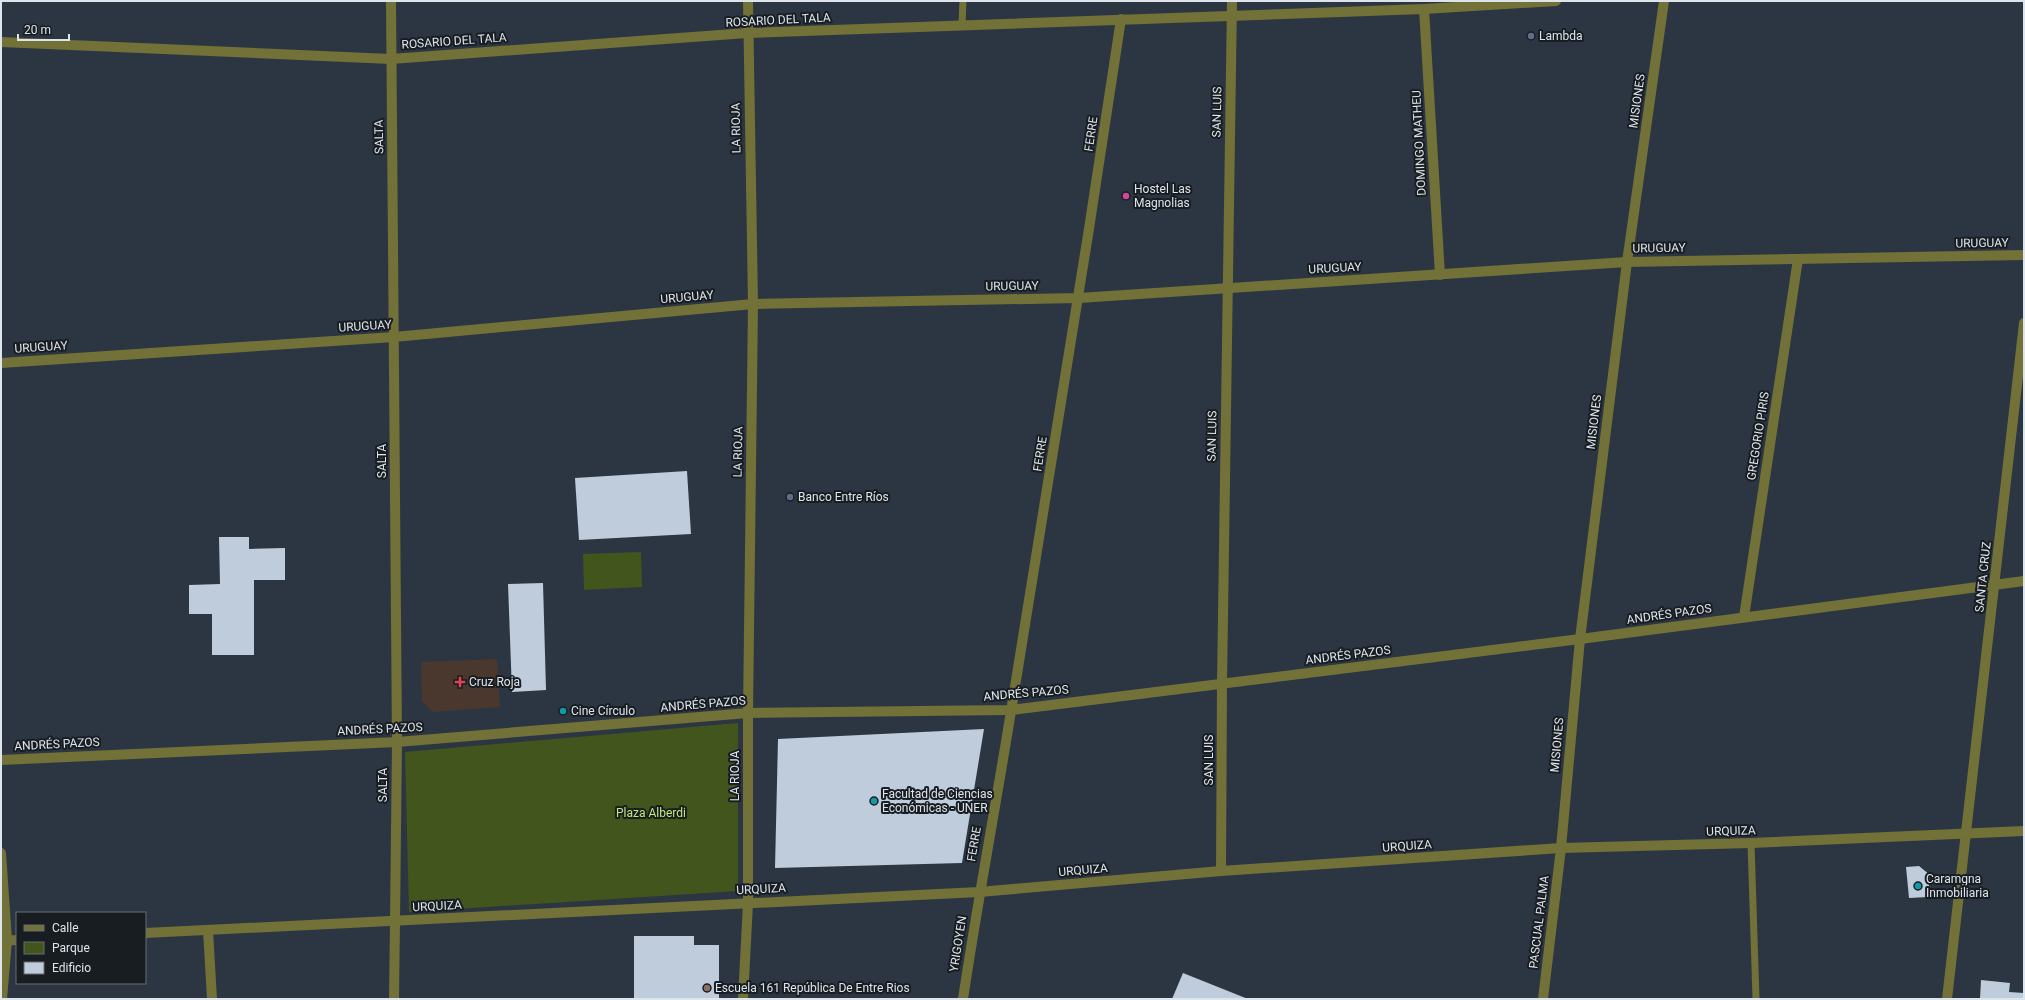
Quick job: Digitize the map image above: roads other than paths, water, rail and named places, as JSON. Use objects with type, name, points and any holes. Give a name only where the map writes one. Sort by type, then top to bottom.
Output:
[{"type":"street","name":"SALTA","points":[[391,1],[397,742],[394,999]]},
{"type":"street","name":"LA RIOJA","points":[[743,999],[748,903],[748,713],[753,304],[747,33],[748,1]]},
{"type":"street","name":"SAN LUIS","points":[[1221,871],[1227,288],[1232,1]]},
{"type":"street","name":"ROSARIO DEL TALA","points":[[1,42],[391,59],[747,33],[1424,9],[1556,1]]},
{"type":"street","name":"MISIONES","points":[[1561,848],[1580,639],[1627,262],[1664,1]]},
{"type":"street","name":"DOMINGO MATHEU","points":[[1424,9],[1440,275]]},
{"type":"street","name":"FERRE","points":[[979,892],[1080,298],[1121,19]]},
{"type":"street","name":"URUGUAY","points":[[1,363],[394,337],[753,304],[1080,298],[1627,262],[2024,255]]},
{"type":"street","name":"GREGORIO PIRIS","points":[[1744,617],[1798,259]]},
{"type":"street","name":"SANTA CRUZ","points":[[1947,999],[2024,323]]},
{"type":"street","name":"ANDRÉS PAZOS","points":[[1,760],[397,742],[748,713],[1011,710],[1580,639],[2024,581]]},
{"type":"street","name":"URQUIZA","points":[[146,933],[979,892],[1221,871],[1561,848],[1751,843],[2024,831]]},
{"type":"street","name":"PASCUAL PALMA","points":[[1543,999],[1561,848]]},
{"type":"street","points":[[1,853],[8,940],[2,999]]},
{"type":"street","name":"YRIGOYEN","points":[[963,999],[979,892]]},
{"type":"street","points":[[208,930],[212,999]]},
{"type":"lane","points":[[962,25],[963,1]]},
{"type":"lane","points":[[1751,843],[1756,999]]},
{"type":"place","name":"Lambda","points":[[1531,36]]},
{"type":"place","name":"Hostel Las Magnolias","points":[[1126,196]]},
{"type":"place","name":"Banco Entre Ríos","points":[[790,497]]},
{"type":"place","name":"Cruz Roja","points":[[460,682]]},
{"type":"place","name":"Cine Círculo","points":[[563,711]]},
{"type":"place","name":"Facultad de Ciencias Económicas - UNER","points":[[874,801]]},
{"type":"place","name":"Caramgna Inmobiliaria","points":[[1918,886]]},
{"type":"place","name":"Escuela 161 República De Entre Rios","points":[[707,988]]},
{"type":"park label","name":"Plaza Alberdi","points":[[651,813]]}]
